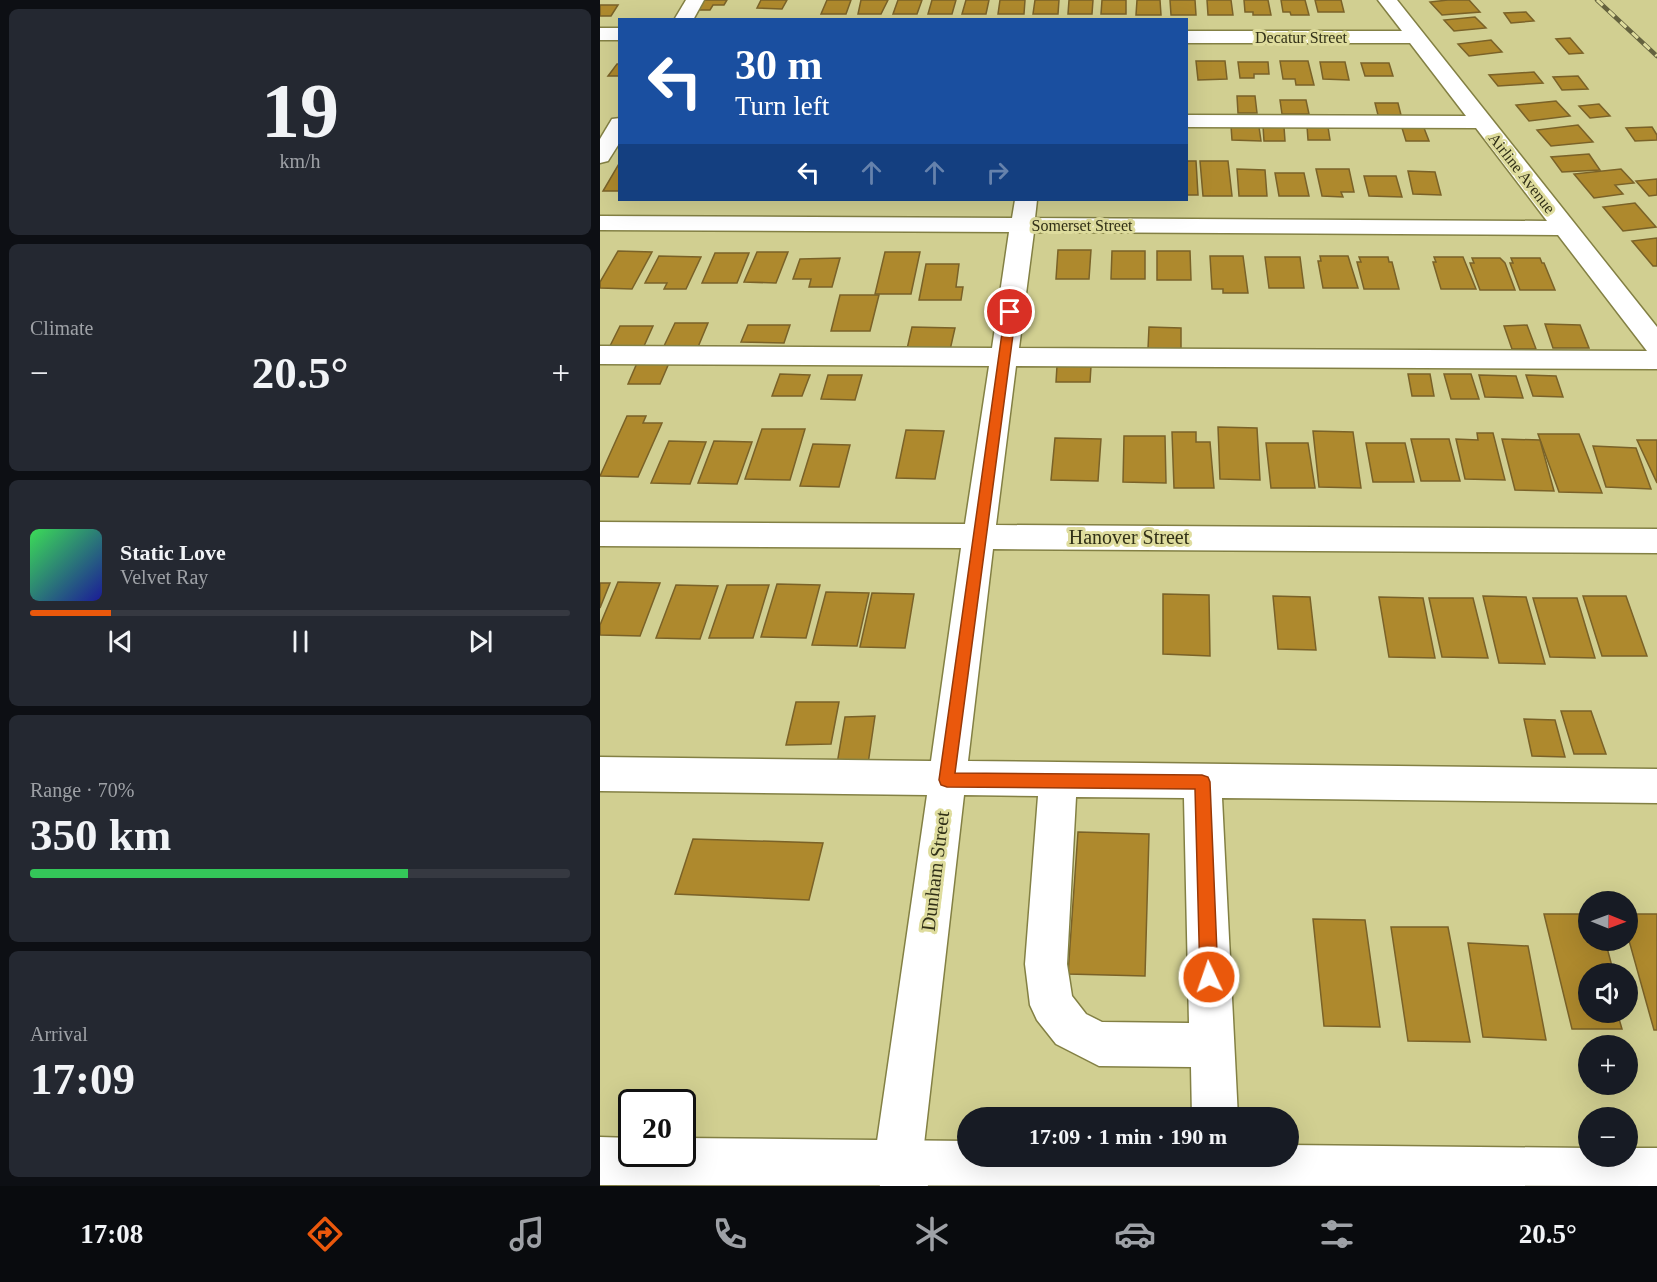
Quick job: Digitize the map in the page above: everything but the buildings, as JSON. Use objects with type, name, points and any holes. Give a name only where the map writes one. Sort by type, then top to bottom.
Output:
[{"type":"street","points":[[684,18],[695,0]]},
{"type":"street","name":"Airline Avenue","points":[[1387,0],[1657,345]]},
{"type":"street","points":[[600,34],[618,34]]},
{"type":"street","name":"Decatur Street","points":[[1188,36],[1416,37]]},
{"type":"street","points":[[1188,121],[1482,122]]},
{"type":"street","points":[[600,156],[618,127]]},
{"type":"street","name":"Somerset Street","points":[[600,223],[1024,212],[1565,228]]},
{"type":"street","name":"Dunham Street","points":[[901,1174],[947,780],[1024,212]]},
{"type":"street","points":[[600,355],[1657,360]]},
{"type":"street","name":"Hanover Street","points":[[600,534],[1657,541]]},
{"type":"street","points":[[600,774],[947,780],[1657,786]]},
{"type":"street","points":[[1058,781],[1046,964],[1052,1005],[1071,1029],[1099,1044],[1212,1045]]},
{"type":"street","points":[[1202,782],[1215,1107]]},
{"type":"street","points":[[600,1161],[686,1174],[901,1174],[1085,1167]]},
{"type":"street","points":[[1246,1167],[1311,1178],[1657,1172]]},
{"type":"railway","points":[[1597,0],[1657,56]]},
{"type":"route","points":[[1010,312],[947,780],[1202,782],[1209,977]]}]
